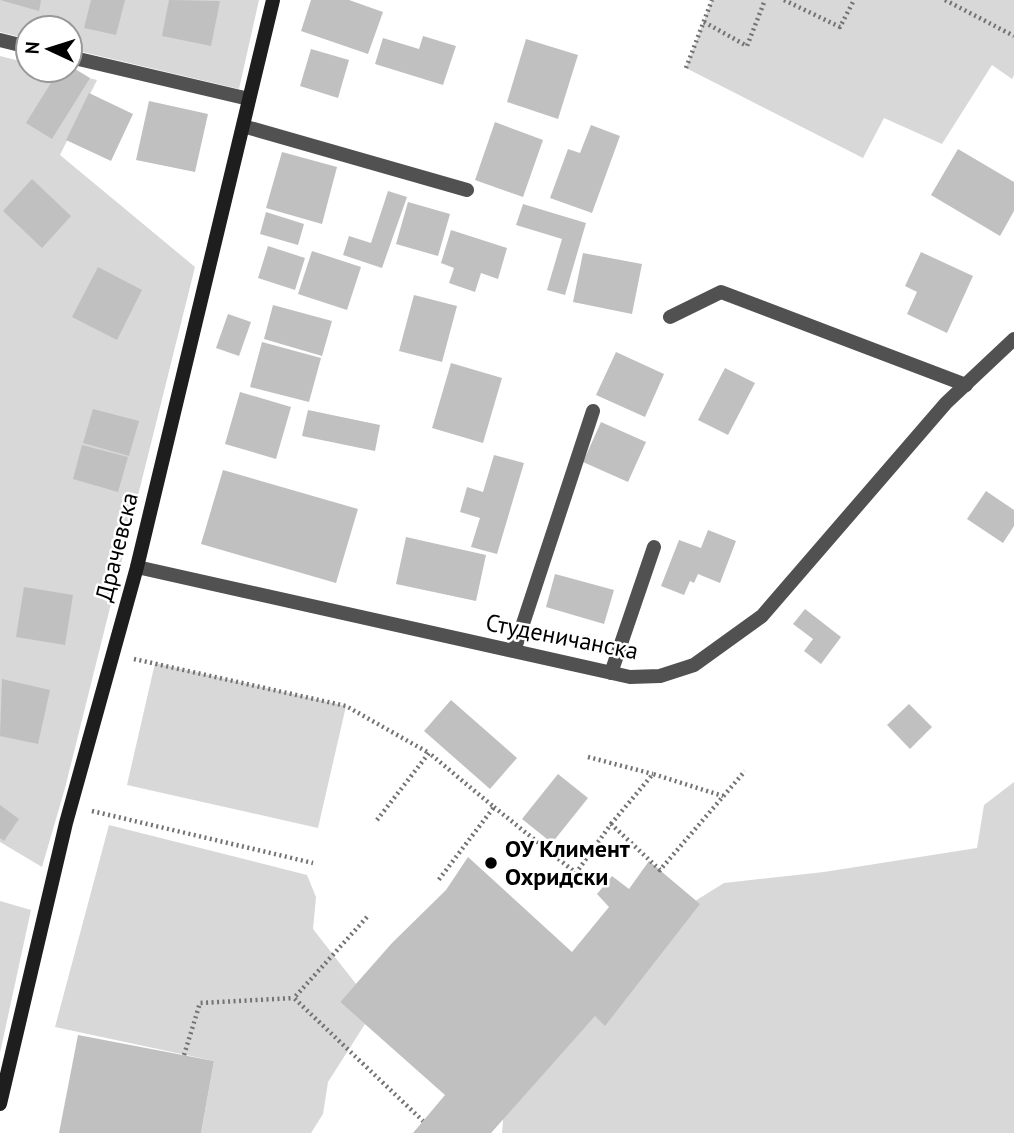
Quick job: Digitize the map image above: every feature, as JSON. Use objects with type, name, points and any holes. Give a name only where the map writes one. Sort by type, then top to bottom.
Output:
[{"type":"main road","name":"Драчевска","points":[[0,1104],[70,806],[137,567],[273,0]]},
{"type":"street","points":[[84,60],[249,99]]},
{"type":"street","points":[[243,126],[467,190]]},
{"type":"street","points":[[670,317],[721,292],[965,385]]},
{"type":"street","name":"Студеничанска","points":[[137,567],[630,677],[660,676],[694,665],[762,616],[946,403],[1008,351],[1014,339]]},
{"type":"street","points":[[514,651],[593,411]]},
{"type":"street","points":[[611,673],[654,547]]},
{"type":"path","points":[[686,68],[712,0]]},
{"type":"path","points":[[704,22],[747,46],[765,0]]},
{"type":"path","points":[[784,0],[840,27],[855,0]]},
{"type":"path","points":[[945,0],[1014,36]]},
{"type":"path","points":[[134,659],[346,706],[429,753],[576,873],[611,824],[653,774]]},
{"type":"path","points":[[377,820],[429,753]]},
{"type":"path","points":[[588,757],[723,796]]},
{"type":"path","points":[[611,824],[660,870],[745,771]]},
{"type":"path","points":[[70,806],[313,863]]},
{"type":"path","points":[[437,882],[494,807]]},
{"type":"path","points":[[184,1055],[200,1003],[293,998],[367,917]]},
{"type":"path","points":[[293,998],[423,1121]]},
{"type":"shaded area","points":[[0,0],[259,0],[239,89],[84,52],[84,14],[14,14],[14,36],[0,32]]},
{"type":"shaded area","points":[[712,0],[1014,0],[1014,75],[1012,79],[992,65],[942,144],[884,118],[863,158],[686,68]]},
{"type":"shaded area","points":[[0,56],[14,60],[14,84],[84,84],[84,77],[97,80],[60,155],[195,267],[65,788],[42,867],[0,842]]},
{"type":"shaded area","points":[[155,663],[346,706],[318,828],[127,785]]},
{"type":"shaded area","points":[[1014,782],[1014,1133],[502,1133],[508,1058],[600,960],[724,883],[824,872],[977,848],[984,805]]},
{"type":"shaded area","points":[[109,825],[307,875],[316,897],[313,929],[356,984],[340,1002],[365,1024],[328,1082],[323,1114],[311,1133],[201,1133],[214,1061],[55,1027]]},
{"type":"shaded area","points":[[0,901],[31,910],[0,1053]]},
{"type":"building","points":[[0,0],[41,0],[39,11]]},
{"type":"building","points":[[91,0],[125,0],[116,35],[84,28]]},
{"type":"building","points":[[169,0],[220,1],[211,46],[162,36]]},
{"type":"building","points":[[311,0],[349,0],[383,12],[368,54],[301,31]]},
{"type":"building","points":[[423,36],[456,46],[443,85],[375,64],[383,38],[419,49]]},
{"type":"building","points":[[526,39],[578,55],[558,119],[507,102]]},
{"type":"building","points":[[311,49],[349,60],[338,98],[300,86]]},
{"type":"building","points":[[84,74],[90,78],[52,139],[26,123],[50,84],[84,84]]},
{"type":"building","points":[[89,93],[133,114],[111,161],[66,140]]},
{"type":"building","points":[[149,101],[208,114],[195,172],[136,160]]},
{"type":"building","points":[[495,122],[543,140],[523,197],[475,180]]},
{"type":"building","points":[[591,125],[620,136],[592,213],[550,198],[568,149],[580,153]]},
{"type":"building","points":[[958,149],[1014,182],[1014,211],[1000,236],[931,195]]},
{"type":"building","points":[[282,152],[337,167],[322,224],[266,208]]},
{"type":"building","points":[[32,179],[71,216],[42,248],[3,211]]},
{"type":"building","points":[[388,191],[407,197],[382,268],[343,255],[349,236],[371,243]]},
{"type":"building","points":[[408,202],[450,214],[438,256],[396,244]]},
{"type":"building","points":[[523,204],[586,223],[565,295],[547,290],[562,239],[516,225]]},
{"type":"building","points":[[266,212],[304,224],[298,245],[260,234]]},
{"type":"building","points":[[451,230],[507,248],[498,279],[481,273],[475,292],[449,283],[454,268],[441,263]]},
{"type":"building","points":[[268,246],[305,258],[295,290],[258,278]]},
{"type":"building","points":[[312,251],[361,267],[347,310],[298,294]]},
{"type":"building","points":[[921,252],[973,276],[947,333],[907,314],[917,292],[905,286]]},
{"type":"building","points":[[583,253],[642,264],[632,314],[573,302]]},
{"type":"building","points":[[98,267],[142,290],[117,340],[72,317]]},
{"type":"building","points":[[414,295],[457,306],[442,362],[399,351]]},
{"type":"building","points":[[273,305],[332,321],[322,356],[264,339]]},
{"type":"building","points":[[228,314],[251,322],[239,356],[216,348]]},
{"type":"building","points":[[262,342],[321,358],[309,402],[250,387]]},
{"type":"building","points":[[616,352],[664,374],[645,417],[596,395]]},
{"type":"building","points":[[451,363],[502,378],[483,443],[432,428]]},
{"type":"building","points":[[725,368],[755,383],[728,435],[698,420]]},
{"type":"building","points":[[240,392],[291,407],[276,459],[225,444]]},
{"type":"building","points":[[93,409],[139,421],[129,456],[83,443]]},
{"type":"building","points":[[308,410],[380,425],[375,451],[302,436]]},
{"type":"building","points":[[601,422],[646,442],[628,482],[583,462]]},
{"type":"building","points":[[82,445],[128,457],[118,492],[73,479]]},
{"type":"building","points":[[494,455],[524,463],[497,554],[471,547],[480,518],[460,512],[467,487],[483,492]]},
{"type":"building","points":[[223,470],[358,509],[336,583],[201,544]]},
{"type":"building","points":[[986,491],[1014,510],[1014,526],[1003,543],[967,519]]},
{"type":"building","points":[[708,530],[736,541],[720,583],[698,574],[694,583],[690,581],[684,595],[661,586],[679,540],[701,548]]},
{"type":"building","points":[[406,537],[486,555],[476,601],[396,584]]},
{"type":"building","points":[[555,574],[614,590],[604,624],[546,607]]},
{"type":"building","points":[[24,587],[73,595],[65,645],[16,637]]},
{"type":"building","points":[[805,609],[841,637],[821,664],[804,651],[813,639],[793,624]]},
{"type":"building","points":[[2,679],[50,690],[38,744],[0,736]]},
{"type":"building","points":[[451,700],[517,758],[490,789],[424,731]]},
{"type":"building","points":[[909,704],[932,727],[910,749],[887,725]]},
{"type":"building","points":[[558,774],[588,798],[552,843],[522,819]]},
{"type":"building","points":[[0,805],[19,819],[4,841],[0,838]]},
{"type":"building","points":[[468,857],[572,952],[609,907],[597,894],[612,876],[629,889],[649,861],[700,904],[605,1026],[595,1016],[491,1133],[413,1133],[445,1095],[340,1002],[392,943],[446,890]]},
{"type":"building","points":[[78,1035],[214,1061],[201,1133],[59,1133]]},
{"type":"place","name":"ОУ Климент Охридски","points":[[491,863]]}]
